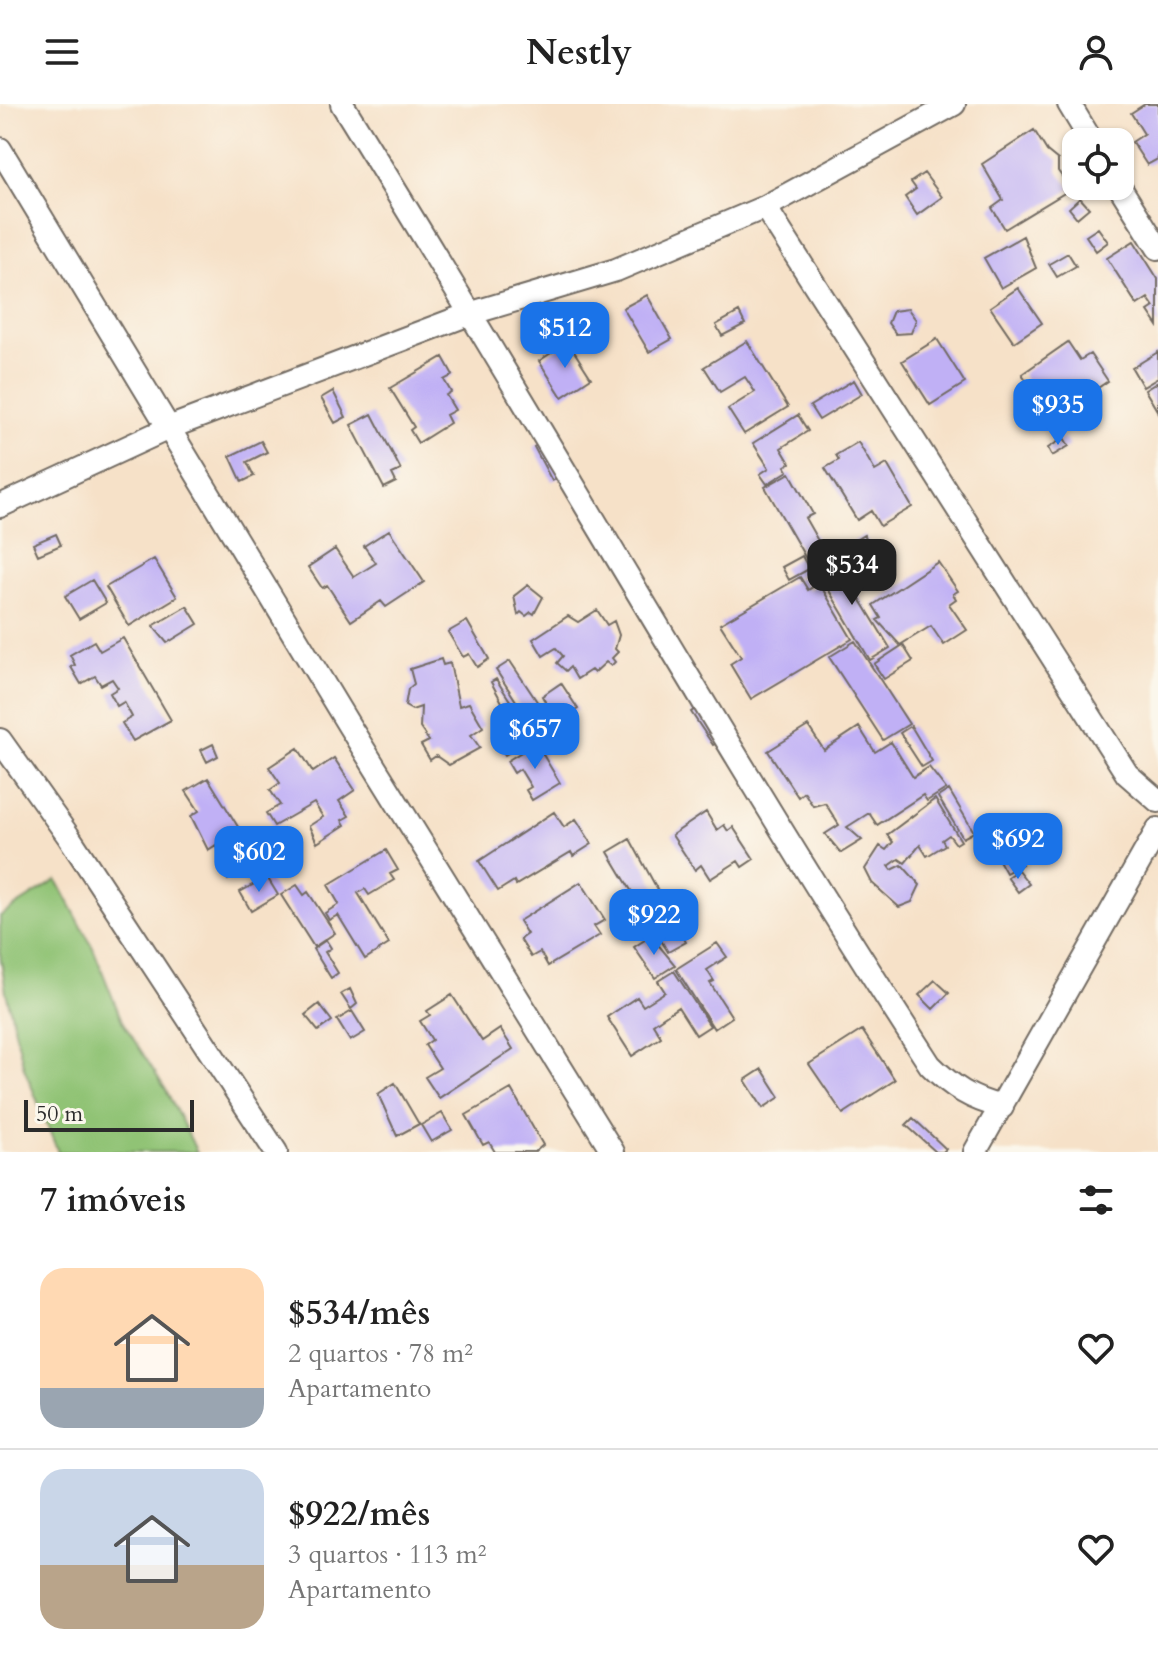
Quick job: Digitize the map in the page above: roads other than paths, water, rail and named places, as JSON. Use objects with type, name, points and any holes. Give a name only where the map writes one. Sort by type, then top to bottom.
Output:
[{"type":"street","points":[[342,104],[472,313],[702,704],[930,1065],[953,1089],[974,1100],[1002,1107]]},
{"type":"street","points":[[0,506],[171,427],[472,313],[616,270],[765,207],[954,104]]},
{"type":"street","points":[[1069,104],[1084,128]]},
{"type":"street","points":[[0,149],[348,724],[613,1152]]},
{"type":"street","points":[[1128,200],[1158,248]]},
{"type":"street","points":[[765,207],[1127,774],[1158,801]]},
{"type":"street","points":[[0,740],[95,876],[276,1152]]},
{"type":"street","points":[[975,1152],[1158,829]]}]
